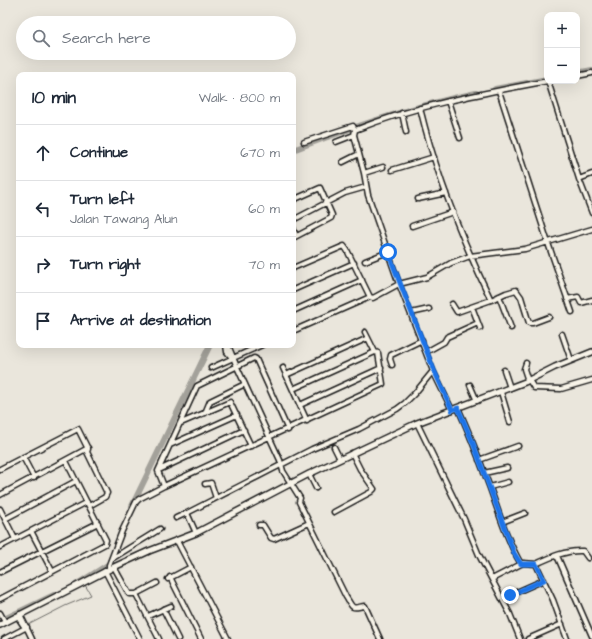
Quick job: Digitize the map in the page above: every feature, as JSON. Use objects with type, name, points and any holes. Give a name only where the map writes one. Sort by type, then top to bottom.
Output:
[{"type":"street","points":[[580,75],[592,73]]},
{"type":"street","points":[[304,142],[420,108],[499,90],[544,82]]},
{"type":"street","points":[[549,84],[579,179],[592,213]]},
{"type":"street","points":[[499,90],[548,244],[572,312]]},
{"type":"street","points":[[448,101],[460,138]]},
{"type":"street","points":[[420,108],[434,158],[453,212],[471,258],[491,300]]},
{"type":"street","points":[[402,113],[406,132]]},
{"type":"street","points":[[354,128],[354,136],[364,173],[366,187],[400,286],[434,372],[473,443],[514,553],[521,564]]},
{"type":"street","points":[[336,142],[354,136]]},
{"type":"street","points":[[343,162],[359,154]]},
{"type":"street","points":[[392,170],[434,158]]},
{"type":"street","points":[[364,173],[383,167]]},
{"type":"street","points":[[579,179],[592,174]]},
{"type":"street","points":[[296,218],[344,193],[366,187]]},
{"type":"street","points":[[296,199],[320,188],[332,215],[331,218],[296,236]]},
{"type":"street","points":[[418,199],[446,193]]},
{"type":"street","points":[[412,226],[453,212]]},
{"type":"street","points":[[296,330],[370,298],[427,277],[451,263],[471,258],[516,252],[548,244],[592,229]]},
{"type":"street","points":[[296,267],[344,246],[354,263],[370,298]]},
{"type":"street","points":[[365,261],[388,252]]},
{"type":"street","points":[[296,289],[354,263]]},
{"type":"street","points":[[296,310],[362,280]]},
{"type":"street","points":[[452,304],[457,312],[491,300],[513,290],[518,292],[528,321],[531,324],[549,317]]},
{"type":"street","points":[[499,296],[511,328]]},
{"type":"street","points":[[567,300],[578,297],[581,303],[592,300]]},
{"type":"street","points":[[472,307],[480,328]]},
{"type":"street","points":[[412,314],[429,309]]},
{"type":"street","points":[[426,352],[444,342],[447,337],[478,323]]},
{"type":"street","points":[[140,639],[110,570],[112,558],[122,531],[136,502],[164,486],[382,386],[384,382],[378,354],[374,352],[365,332]]},
{"type":"street","points":[[562,334],[571,360]]},
{"type":"street","points":[[286,375],[368,338]]},
{"type":"street","points":[[392,365],[390,356],[422,340]]},
{"type":"street","points":[[228,348],[270,437],[281,466],[290,484],[294,486],[300,498],[299,502],[308,523],[351,606],[355,608],[365,606],[380,639]]},
{"type":"street","points":[[164,486],[159,470],[197,386],[234,361],[257,348]]},
{"type":"street","points":[[293,389],[374,352]]},
{"type":"street","points":[[2,619],[19,615],[149,551],[177,542],[290,484],[310,476],[352,453],[417,423],[501,392],[592,352]]},
{"type":"street","points":[[211,368],[234,361],[254,358],[288,430]]},
{"type":"street","points":[[526,363],[524,369],[534,388],[559,389],[592,380]]},
{"type":"street","points":[[283,368],[307,421]]},
{"type":"street","points":[[300,406],[381,368]]},
{"type":"street","points":[[504,370],[510,388]]},
{"type":"street","points":[[176,518],[397,409],[434,372]]},
{"type":"street","points":[[205,412],[210,401],[245,384]]},
{"type":"street","points":[[470,385],[477,401]]},
{"type":"street","points":[[501,392],[510,422]]},
{"type":"street","points":[[180,424],[228,402],[231,403],[251,446]]},
{"type":"street","points":[[170,446],[237,415]]},
{"type":"street","points":[[417,423],[464,519],[479,555],[510,614],[520,639]]},
{"type":"street","points":[[0,469],[78,429],[88,448],[87,452],[107,494],[105,497],[0,547]]},
{"type":"street","points":[[159,470],[244,430]]},
{"type":"street","points":[[479,460],[518,446]]},
{"type":"street","points":[[334,447],[340,459]]},
{"type":"street","points":[[0,495],[88,448]]},
{"type":"street","points":[[334,512],[374,489],[360,469],[352,453]]},
{"type":"street","points":[[23,457],[34,478]]},
{"type":"street","points":[[0,599],[105,544],[106,540],[66,461]]},
{"type":"street","points":[[484,473],[508,468]]},
{"type":"street","points":[[310,476],[316,488]]},
{"type":"street","points":[[5,519],[76,481]]},
{"type":"street","points":[[490,487],[508,482]]},
{"type":"street","points":[[205,484],[211,483],[216,498]]},
{"type":"street","points":[[0,509],[15,539]]},
{"type":"street","points":[[187,513],[196,533]]},
{"type":"street","points":[[502,522],[525,513]]},
{"type":"street","points":[[0,572],[98,523]]},
{"type":"street","points":[[259,525],[263,525],[271,538],[274,539],[308,523]]},
{"type":"street","points":[[112,558],[160,529]]},
{"type":"street","points":[[31,531],[52,571]]},
{"type":"street","points":[[177,542],[191,567],[226,639]]},
{"type":"street","points":[[492,579],[521,564],[536,564],[555,556],[573,551],[580,551],[588,558]]},
{"type":"street","points":[[555,556],[558,558],[592,636]]},
{"type":"street","points":[[536,564],[544,580],[567,639]]},
{"type":"street","points":[[191,567],[169,578],[201,639]]},
{"type":"street","points":[[110,570],[128,593],[136,594],[157,583]]},
{"type":"street","points":[[510,595],[544,580]]},
{"type":"street","points":[[136,594],[160,639]]},
{"type":"street","points":[[148,616],[171,606]]},
{"type":"street","points":[[163,610],[178,639]]},
{"type":"street","points":[[19,615],[32,639]]},
{"type":"street","points":[[528,639],[562,624]]},
{"type":"street","points":[[4,639],[26,627]]},
{"type":"waterway","points":[[580,72],[592,70]]},
{"type":"waterway","points":[[495,89],[544,80]]},
{"type":"waterway","points":[[296,149],[383,118],[429,104],[476,93]]},
{"type":"waterway","points":[[132,506],[209,348]]},
{"type":"waterway","points":[[77,584],[109,564],[111,559]]},
{"type":"waterway","points":[[26,626],[65,606],[91,595],[85,585]]},
{"type":"waterway","points":[[0,621],[54,595]]},
{"type":"route","points":[[388,252],[399,284],[434,370],[452,410],[458,408],[473,443],[514,553],[521,564],[536,564],[544,580],[510,595]]}]
